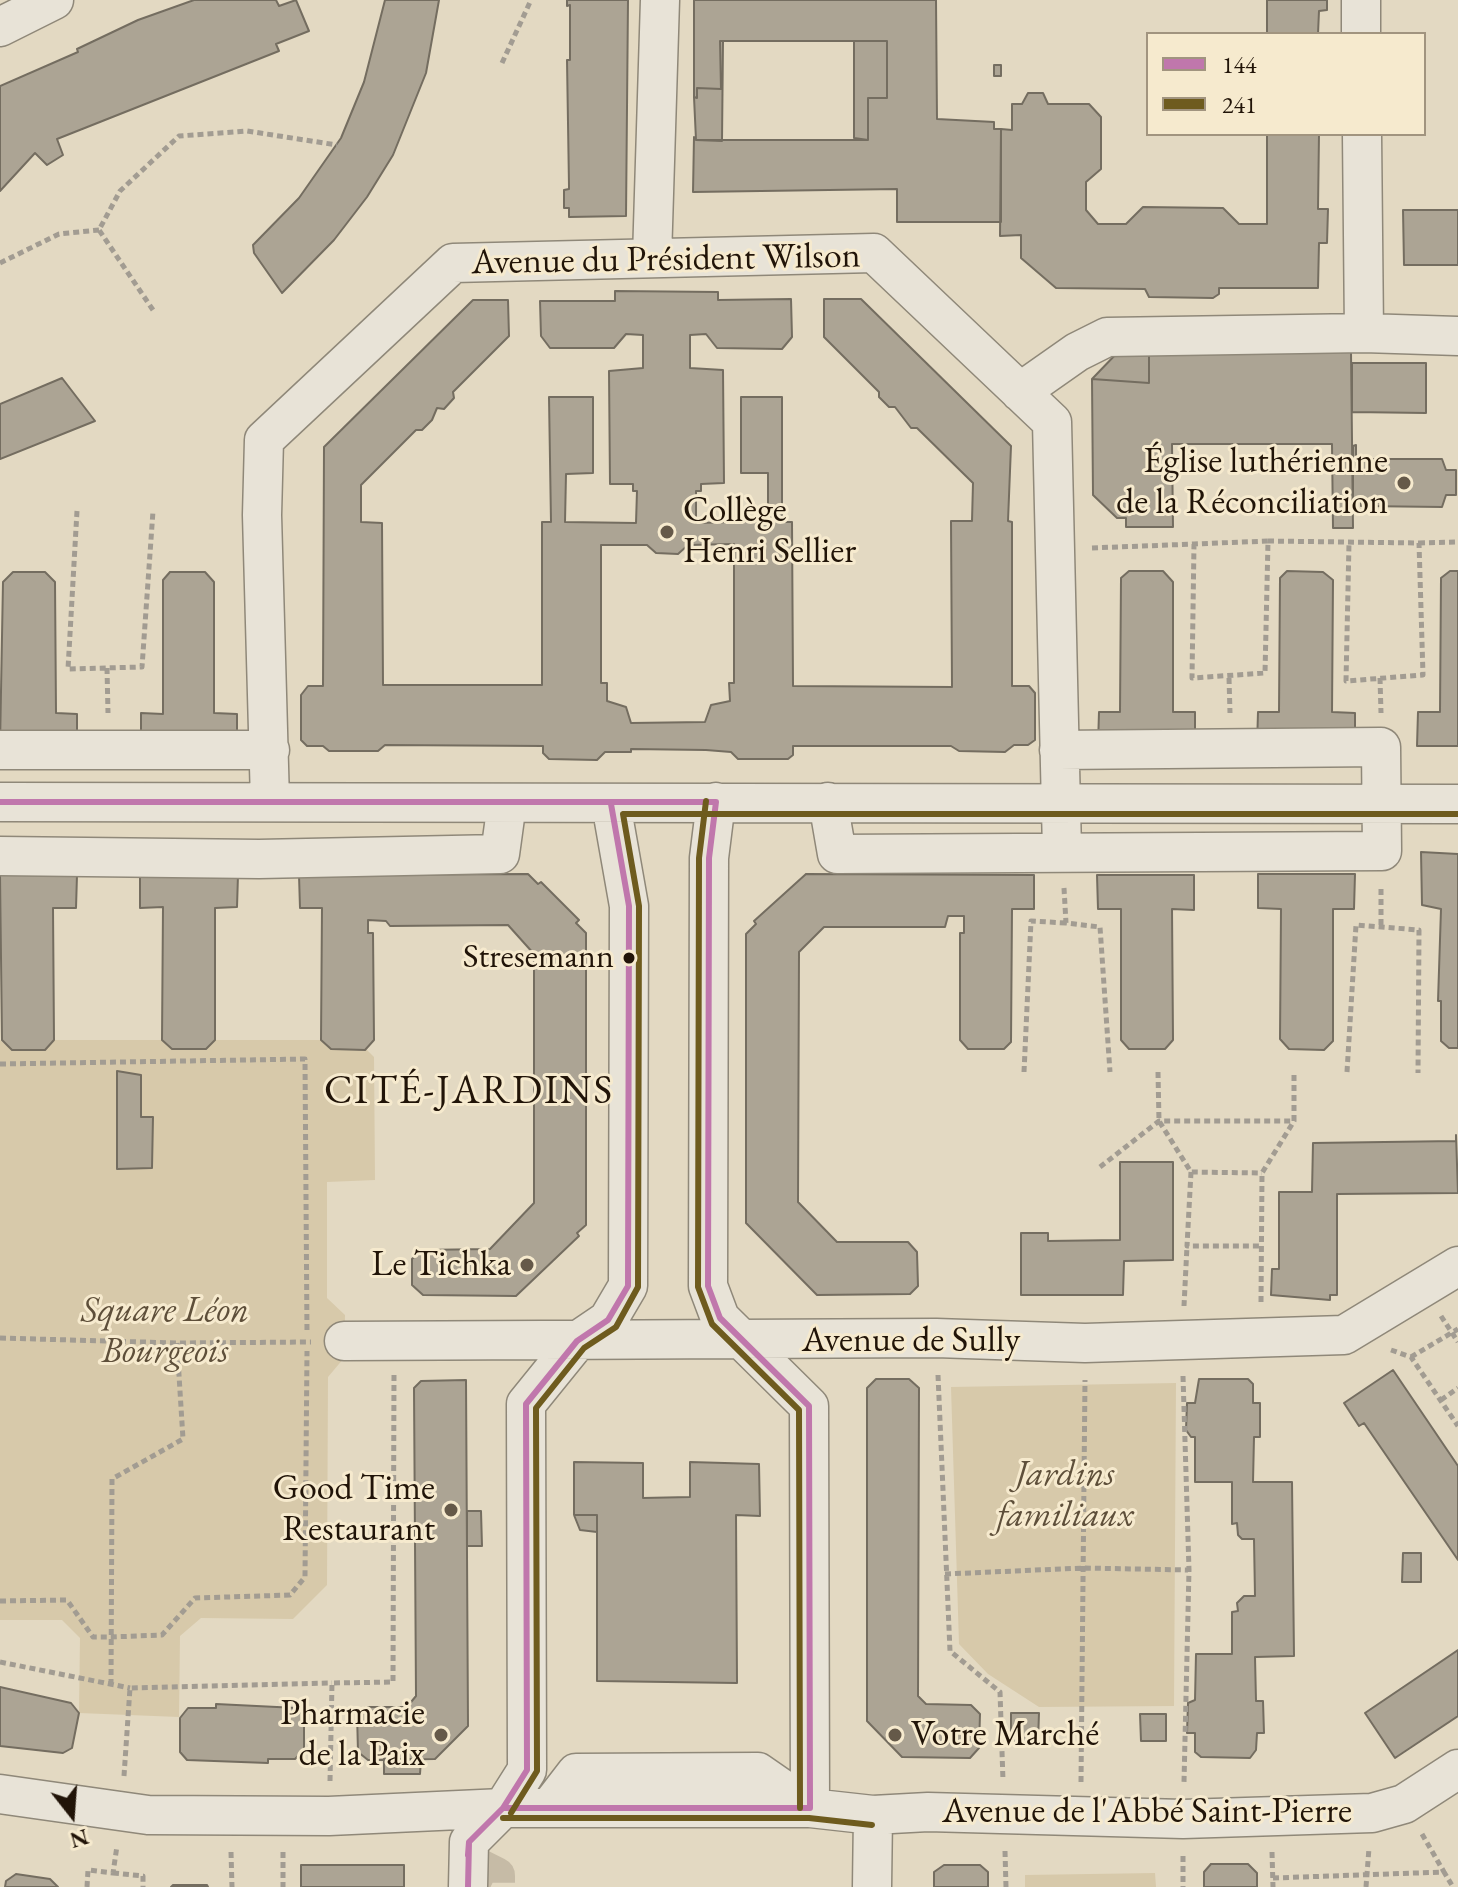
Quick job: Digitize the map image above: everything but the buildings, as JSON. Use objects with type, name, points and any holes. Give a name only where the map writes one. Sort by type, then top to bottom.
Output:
[{"type":"street","points":[[0,27],[54,0]]},
{"type":"street","points":[[652,258],[660,0]]},
{"type":"street","points":[[1361,0],[1361,32]]},
{"type":"street","points":[[1362,136],[1364,333]]},
{"type":"street","name":"Avenue du Président Wilson","points":[[270,802],[262,515],[264,440],[453,263],[874,253],[1052,422],[1062,851]]},
{"type":"street","points":[[1020,392],[1077,352],[1107,337],[1364,333],[1458,336]]},
{"type":"street","points":[[828,802],[837,854],[1382,851],[1381,747],[1059,750]]},
{"type":"street","points":[[0,750],[270,750]]},
{"type":"street","points":[[1230,750],[1231,851]]},
{"type":"street","points":[[0,802],[1458,804]]},
{"type":"street","points":[[716,802],[709,858],[708,1286],[720,1318],[809,1406],[810,1808]]},
{"type":"street","points":[[0,856],[259,859],[500,854],[507,803]]},
{"type":"street","points":[[468,1887],[469,1842],[503,1808],[527,1770],[526,1404],[577,1341],[608,1320],[628,1286],[629,906],[611,804]]},
{"type":"street","name":"Avenue de Sully","points":[[344,1341],[936,1338],[1085,1343],[1344,1335],[1458,1266]]},
{"type":"street","name":"Avenue de l'Abbé Saint-Pierre","points":[[0,1794],[148,1815],[329,1816],[503,1808],[810,1808],[873,1815],[1005,1813],[1183,1819],[1372,1813],[1404,1804],[1458,1769]]},
{"type":"street","points":[[872,1884],[873,1815]]},
{"type":"path","points":[[502,63],[531,0]]},
{"type":"path","points":[[99,230],[120,191],[179,136],[247,131],[337,145]]},
{"type":"path","points":[[0,263],[59,234],[99,230]]},
{"type":"path","points":[[99,230],[153,310]]},
{"type":"path","points":[[77,511],[68,669],[142,667],[153,511]]},
{"type":"path","points":[[1055,549],[1268,541],[1458,542]]},
{"type":"path","points":[[1194,544],[1192,678],[1229,678],[1265,673],[1268,541]]},
{"type":"path","points":[[1349,543],[1346,681],[1423,675],[1419,543]]},
{"type":"path","points":[[107,668],[108,721]]},
{"type":"path","points":[[1062,851],[1066,923]]},
{"type":"path","points":[[1024,1072],[1031,921],[1100,927],[1110,1072]]},
{"type":"path","points":[[1347,1072],[1356,925],[1419,930],[1418,1073]]},
{"type":"path","points":[[0,1064],[305,1059],[307,1342],[305,1577],[290,1595],[195,1598],[162,1635],[111,1637],[93,1637],[67,1600],[0,1601]]},
{"type":"path","points":[[1158,1072],[1159,1121],[1191,1172],[1182,1339],[1189,1570],[1183,1887]]},
{"type":"path","points":[[1261,1337],[1262,1173],[1294,1121],[1294,1072]]},
{"type":"path","points":[[1100,1167],[1159,1121],[1294,1121]]},
{"type":"path","points":[[1191,1172],[1262,1173]]},
{"type":"path","points":[[1187,1246],[1261,1246]]},
{"type":"path","points":[[1411,1357],[1458,1329]]},
{"type":"path","points":[[1344,1335],[1411,1357],[1458,1426]]},
{"type":"path","points":[[0,1338],[177,1343],[344,1341]]},
{"type":"path","points":[[936,1338],[950,1651],[1000,1692],[1006,1887]]},
{"type":"path","points":[[0,1662],[130,1688],[393,1682],[394,1341]]},
{"type":"path","points":[[111,1685],[112,1479],[183,1439],[177,1343]]},
{"type":"path","points":[[1081,1816],[1085,1343]]},
{"type":"path","points":[[1441,1400],[1458,1388]]},
{"type":"path","points":[[945,1574],[1084,1568],[1189,1570]]},
{"type":"path","points":[[329,1816],[332,1683]]},
{"type":"path","points":[[113,1873],[122,1811],[130,1688]]},
{"type":"path","points":[[87,1887],[88,1870],[143,1876],[143,1887]]},
{"type":"path","points":[[1273,1878],[1444,1872],[1453,1887]]},
{"type":"green space","name":"Square Léon Bourgeois","points":[[0,1040],[12,1050],[54,1040],[162,1040],[172,1049],[206,1049],[215,1040],[321,1040],[331,1049],[366,1049],[374,1057],[375,1180],[327,1182],[327,1298],[345,1315],[344,1358],[328,1377],[327,1585],[293,1619],[201,1618],[180,1636],[179,1717],[79,1713],[80,1638],[62,1620],[0,1620]]},
{"type":"green space","name":"Jardins familiaux","points":[[1176,1383],[1174,1706],[1039,1707],[988,1674],[959,1644],[951,1387]]},
{"type":"green space","points":[[1155,1873],[1156,1887],[1025,1887],[1025,1875]]},
{"type":"tunnel","points":[[468,1862],[496,1876],[496,1887]]},
{"type":"transit line","name":"241","points":[[706,801],[699,858],[698,1287],[712,1324],[799,1410],[800,1808]]},
{"type":"transit line","name":"144","points":[[0,802],[716,802],[709,858],[708,1286],[720,1318],[809,1406],[810,1808],[503,1808],[469,1842],[468,1887]]},
{"type":"transit line","name":"144","points":[[468,1855],[469,1842],[503,1808],[527,1770],[526,1404],[577,1341],[608,1320],[628,1286],[629,906],[611,804]]},
{"type":"transit line","name":"241","points":[[511,1813],[537,1771],[536,1408],[584,1348],[616,1327],[638,1287],[639,906],[623,814],[1458,814]]},
{"type":"transit line","name":"241","points":[[503,1818],[809,1818],[872,1825]]},
{"type":"place","name":"Église luthérienne de la Réconciliation","points":[[1404,483]]},
{"type":"place","name":"Collège Henri Sellier","points":[[667,532]]},
{"type":"place","name":"Stresemann","points":[[629,958]]},
{"type":"place","name":"Le Tichka","points":[[527,1265]]},
{"type":"place","name":"Good Time Restaurant","points":[[451,1510]]},
{"type":"place","name":"Pharmacie de la Paix","points":[[441,1735]]},
{"type":"place","name":"Votre Marché","points":[[895,1735]]},
{"type":"district","name":"CITÉ-JARDINS","points":[[469,1092]]}]
